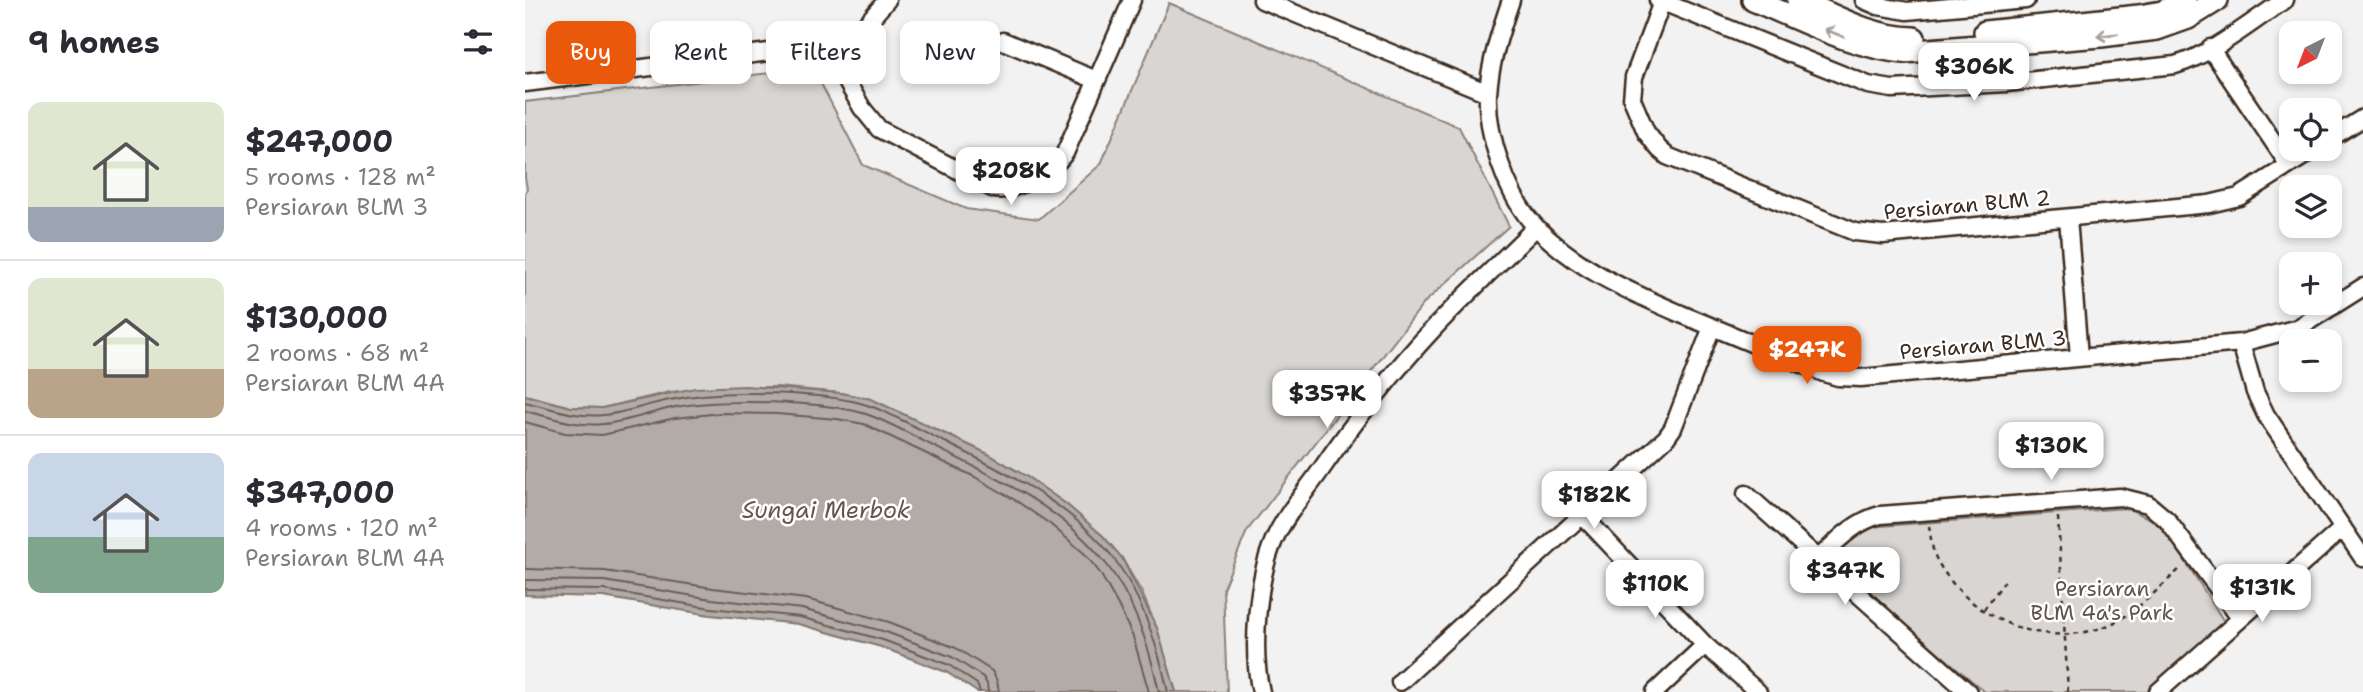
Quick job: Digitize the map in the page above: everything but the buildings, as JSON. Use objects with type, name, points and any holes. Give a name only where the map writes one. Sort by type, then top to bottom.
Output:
[{"type":"street","points":[[870,21],[887,0]]},
{"type":"street","points":[[848,84],[862,108],[879,129],[994,189],[1003,190],[1045,172],[1061,159],[1070,144],[1132,0]]},
{"type":"street","points":[[1262,0],[1488,93]]},
{"type":"street","name":"Persiaran BLM 3","points":[[1511,0],[1499,36],[1488,93],[1490,124],[1496,150],[1514,192],[1536,226],[1610,283],[1825,373],[1850,379],[2241,343],[2298,328],[2363,286]]},
{"type":"street","points":[[1753,0],[1857,42],[1883,50],[1904,52],[2139,32],[2172,25],[2217,0]]},
{"type":"street","points":[[1798,0],[1898,38],[2139,16],[2162,12],[2185,0]]},
{"type":"street","points":[[1864,0],[1893,10],[1907,6],[2027,0]]},
{"type":"street","points":[[1660,1],[1881,88],[2007,82],[2175,65],[2210,48],[2285,0]]},
{"type":"street","name":"Persiaran BLM 2","points":[[1660,1],[1634,77],[1632,99],[1646,132],[1659,149],[1667,156],[1855,232],[1883,235],[2226,201],[2239,197],[2296,161]]},
{"type":"street","points":[[1003,41],[1096,80]]},
{"type":"street","points":[[2210,48],[2289,165]]},
{"type":"street","points":[[525,83],[766,52]]},
{"type":"street","points":[[2342,131],[2363,118]]},
{"type":"street","points":[[2068,218],[2079,357]]},
{"type":"street","points":[[1261,692],[1256,653],[1261,594],[1267,558],[1275,538],[1329,458],[1387,383],[1433,330],[1536,226]]},
{"type":"street","points":[[1400,682],[1666,439],[1673,428],[1712,327]]},
{"type":"street","points":[[2241,343],[2255,392],[2266,415],[2363,558]]},
{"type":"street","points":[[1746,494],[1968,692]]},
{"type":"street","points":[[1818,559],[1851,527],[1867,518],[1927,510],[2120,497],[2148,504],[2167,520],[2240,618]]},
{"type":"street","points":[[1583,516],[1705,645],[1758,692]]},
{"type":"street","points":[[2158,692],[2343,528]]},
{"type":"street","points":[[1655,692],[1705,645]]},
{"type":"path","points":[[2057,500],[2068,692]]},
{"type":"path","points":[[1927,510],[1937,561],[1950,578],[1983,610],[2011,626],[2024,630],[2084,633],[2111,624],[2132,611],[2195,555]]},
{"type":"path","points":[[1983,610],[2007,578]]},
{"type":"green space","points":[[1169,3],[1459,127],[1509,226],[1425,302],[1247,531],[1223,588],[1227,692],[1176,692],[1157,628],[1142,593],[1122,558],[1103,536],[1066,504],[988,454],[871,399],[778,387],[719,387],[670,392],[602,408],[571,407],[525,395],[525,102],[677,84],[752,84],[752,75],[766,74],[766,84],[821,84],[863,165],[966,209],[1039,219],[1101,164]]},
{"type":"green space","name":"Persiaran BLM 4a's Park","points":[[2127,508],[2155,521],[2171,539],[2225,623],[2149,692],[1985,692],[1829,560],[1868,527]]},
{"type":"water","name":"Sungai Merbok","points":[[745,386],[841,393],[871,399],[988,454],[1066,504],[1103,536],[1122,558],[1157,628],[1176,692],[977,692],[946,672],[881,647],[798,624],[710,615],[603,597],[525,595],[525,395],[571,407],[602,408],[695,388]]}]
